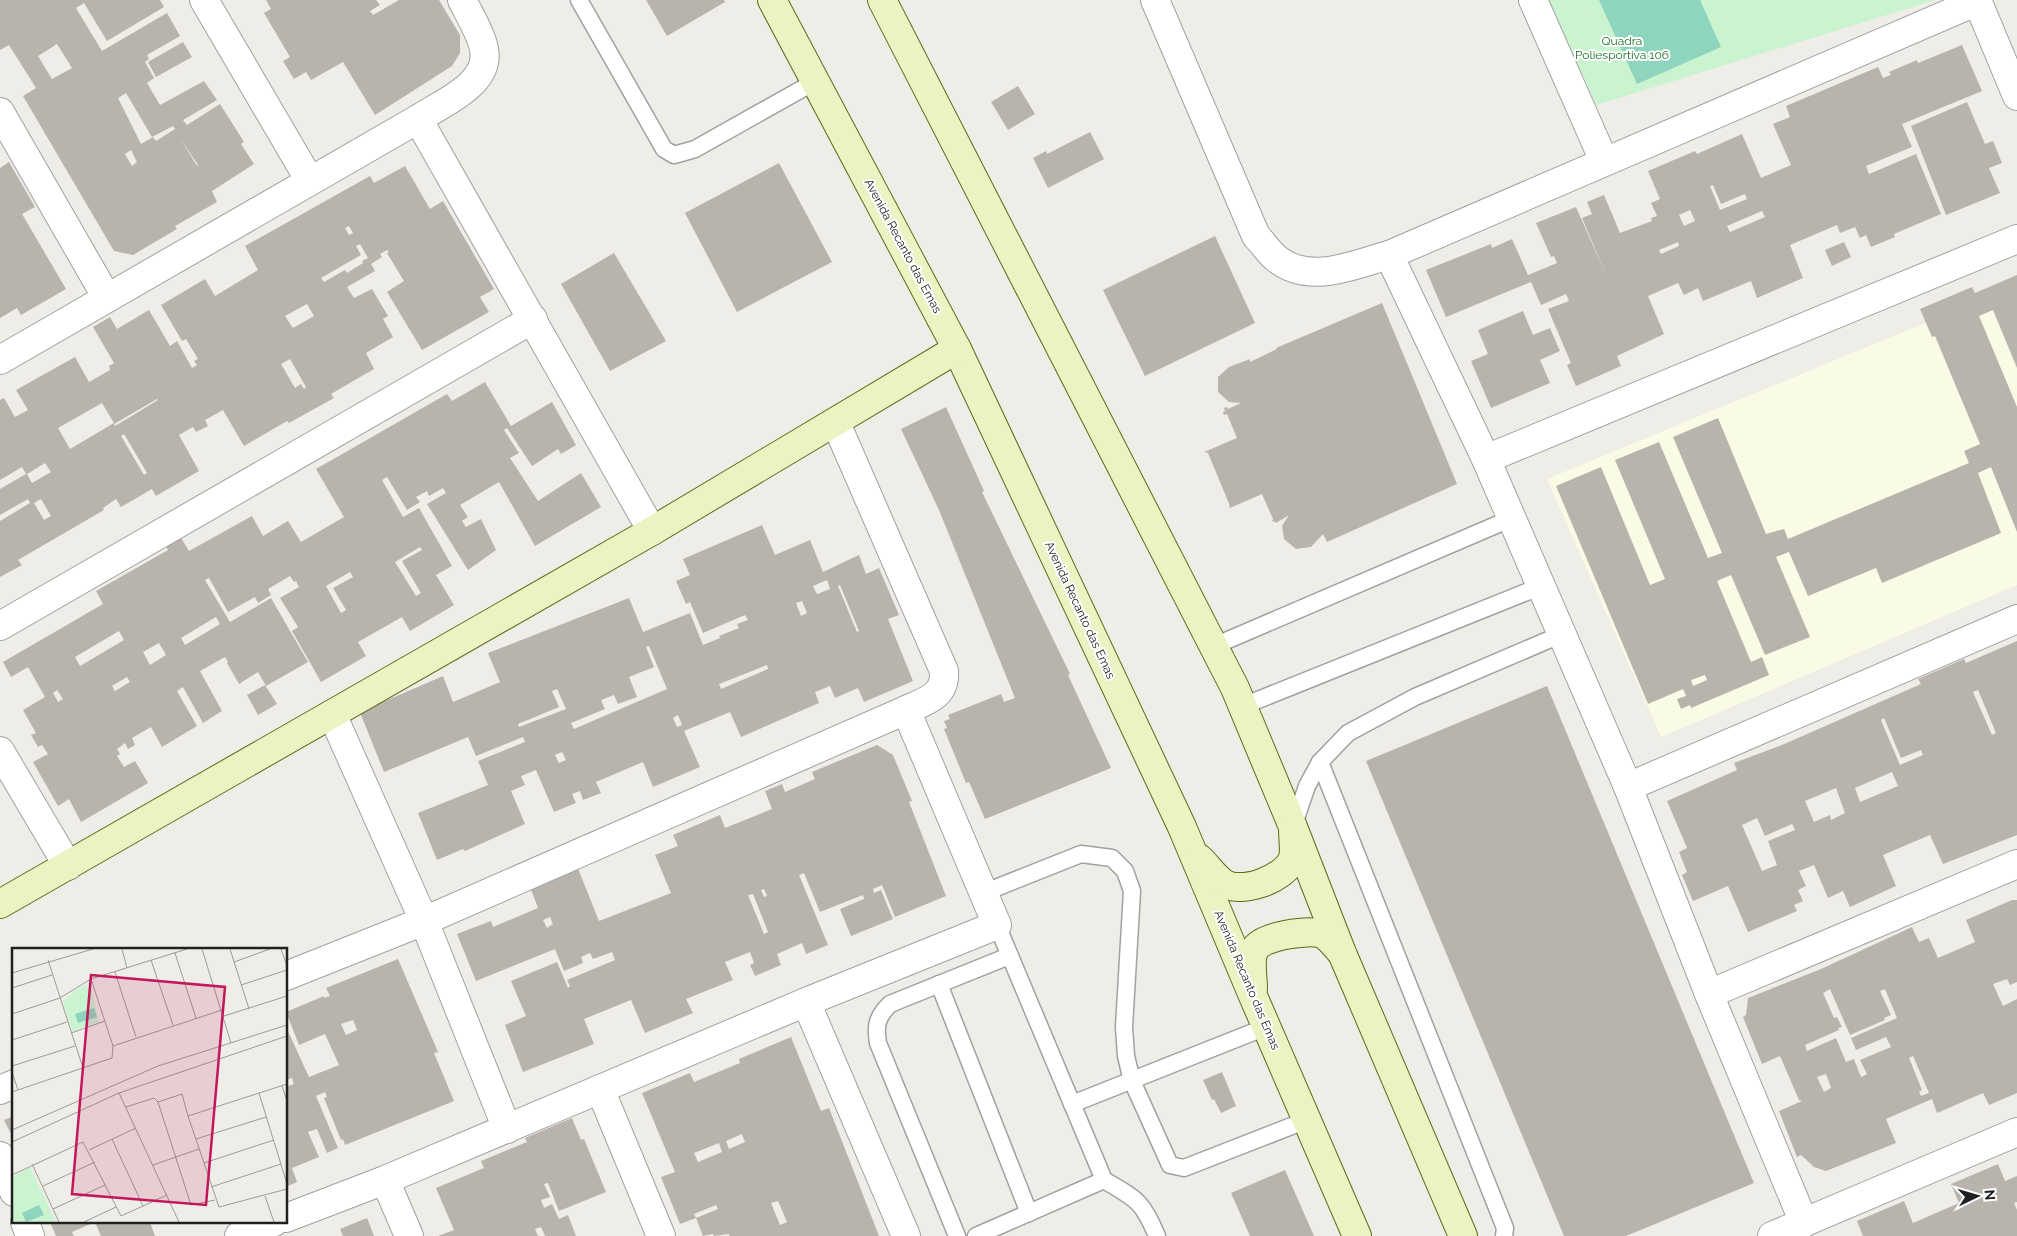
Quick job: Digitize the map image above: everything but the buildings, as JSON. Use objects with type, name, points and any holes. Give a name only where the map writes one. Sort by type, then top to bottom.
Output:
[{"type":"main road","name":"Avenida Recanto das Emas","points":[[772,0],[957,349],[1193,850],[1252,996],[1357,1236]]},
{"type":"main road","points":[[882,0],[1243,706],[1342,953],[1463,1236]]},
{"type":"main road","points":[[0,904],[652,531],[836,423],[957,349]]},
{"type":"main road","points":[[1193,850],[1222,883],[1248,888],[1280,875],[1288,866],[1293,858],[1293,827]]},
{"type":"main road","points":[[1252,996],[1252,957],[1255,948],[1262,942],[1286,935],[1323,934],[1342,953]]},
{"type":"street","points":[[204,0],[310,182]]},
{"type":"street","points":[[0,360],[418,119],[476,81],[482,71],[484,48],[462,0]]},
{"type":"street","points":[[1533,0],[1604,161]]},
{"type":"street","points":[[1156,1],[1256,236],[1277,259],[1300,272],[1330,271],[1389,255],[1978,1],[2017,96]]},
{"type":"street","points":[[0,112],[107,298]]},
{"type":"street","points":[[418,119],[652,531]]},
{"type":"street","points":[[1486,459],[2017,239]]},
{"type":"street","points":[[1389,255],[1486,459],[1560,635],[1628,787],[1709,994],[1804,1223]]},
{"type":"street","points":[[0,626],[533,320]]},
{"type":"street","points":[[288,975],[424,921],[906,710],[941,692],[945,680],[944,671],[836,423]]},
{"type":"street","points":[[1628,787],[2017,619]]},
{"type":"street","points":[[288,1217],[385,1180],[806,1002],[996,925],[906,710]]},
{"type":"street","points":[[332,714],[424,921],[507,1129]]},
{"type":"street","points":[[0,751],[68,866]]},
{"type":"street","points":[[1709,994],[2017,864]]},
{"type":"street","points":[[806,1002],[906,1236]]},
{"type":"street","points":[[0,1090],[12,1085]]},
{"type":"street","points":[[600,1089],[661,1236]]},
{"type":"street","points":[[1772,1236],[2017,1132]]},
{"type":"street","points":[[0,1156],[12,1187]]},
{"type":"street","points":[[385,1180],[409,1236]]},
{"type":"street","points":[[26,1224],[30,1236]]},
{"type":"street","points":[[239,1236],[269,1224]]},
{"type":"lane","points":[[579,0],[664,150],[674,155],[695,150],[816,81]]},
{"type":"lane","points":[[1214,646],[1510,519]]},
{"type":"lane","points":[[1243,706],[1540,587]]},
{"type":"lane","points":[[1293,827],[1307,786],[1320,762],[1348,733],[1415,697],[1560,635]]},
{"type":"lane","points":[[1320,762],[1505,1228],[1504,1236]]},
{"type":"lane","points":[[983,893],[1081,854],[1112,858],[1125,871],[1132,891],[1124,1026],[1126,1056],[1132,1081],[1170,1165],[1184,1168],[1307,1120]]},
{"type":"lane","points":[[996,925],[1104,1180],[1138,1200],[1148,1216],[1156,1236]]},
{"type":"lane","points":[[958,1236],[878,1043],[875,1027],[879,1015],[890,1004],[1009,956]]},
{"type":"lane","points":[[939,984],[1029,1213]]},
{"type":"lane","points":[[1072,1104],[1266,1027]]},
{"type":"lane","points":[[976,1236],[1104,1180]]},
{"type":"shaded area","points":[[2017,285],[2017,585],[1661,737],[1547,479]]},
{"type":"green space","name":"Quadra Poliesportiva 106","points":[[1549,0],[1935,0],[1596,105]]},
{"type":"green space","points":[[1599,0],[1700,0],[1721,47],[1637,84]]}]
